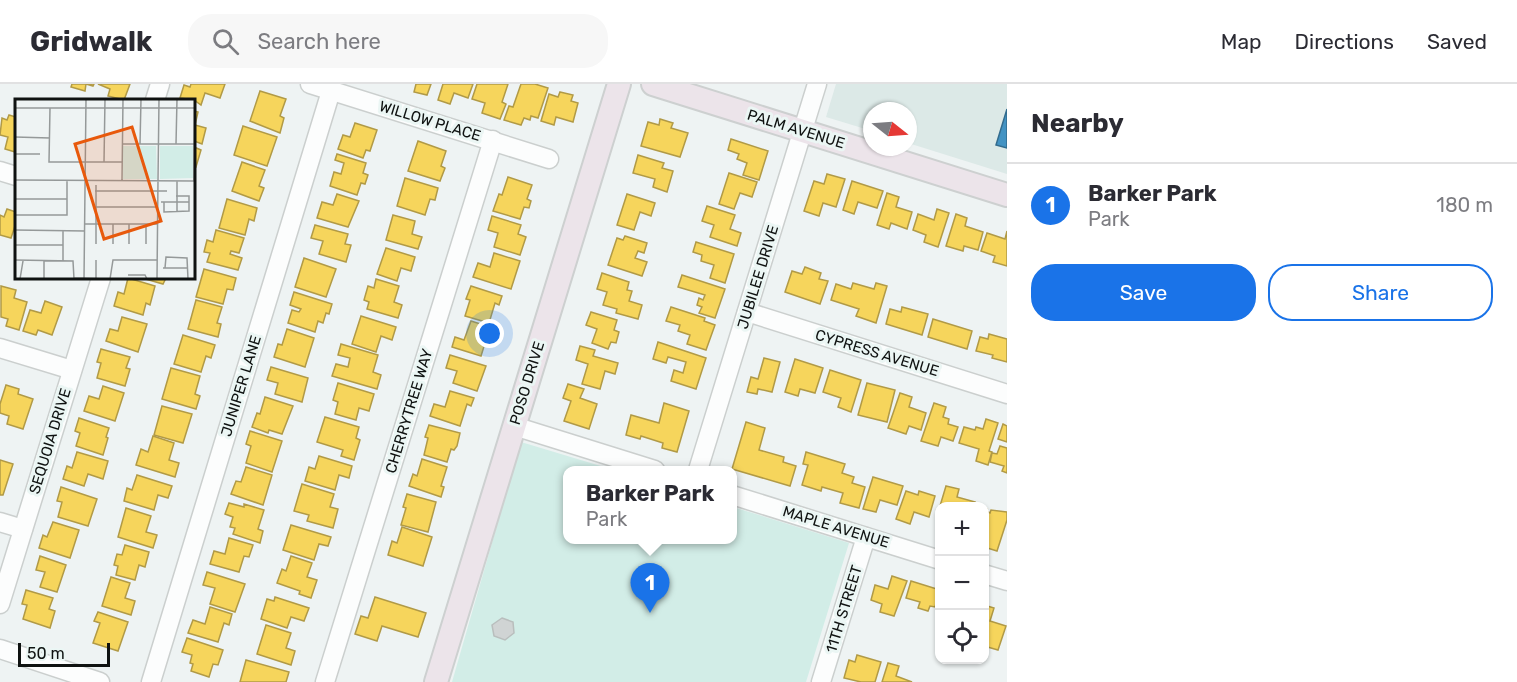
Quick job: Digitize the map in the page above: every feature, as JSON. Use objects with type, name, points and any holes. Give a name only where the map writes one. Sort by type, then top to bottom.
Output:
[{"type":"main road","name":"POSO DRIVE","points":[[436,682],[619,84]]},
{"type":"main road","name":"PALM AVENUE","points":[[653,84],[688,89],[803,131],[1007,195]]},
{"type":"street","points":[[155,99],[160,84]]},
{"type":"street","name":"WILLOW PLACE","points":[[310,84],[549,159]]},
{"type":"street","name":"JUBILEE DRIVE","points":[[700,466],[817,84]]},
{"type":"street","name":"JUNIPER LANE","points":[[151,682],[331,91]]},
{"type":"street","name":"CHERRYTREE WAY","points":[[325,682],[493,141]]},
{"type":"street","points":[[0,171],[15,176]]},
{"type":"street","name":"SEQUOIA DRIVE","points":[[0,604],[101,279]]},
{"type":"street","name":"CYPRESS AVENUE","points":[[747,312],[1007,394]]},
{"type":"street","points":[[0,348],[72,370]]},
{"type":"street","points":[[514,426],[639,466]]},
{"type":"street","name":"MAPLE AVENUE","points":[[737,497],[935,559]]},
{"type":"street","points":[[0,522],[23,528]]},
{"type":"street","name":"11TH STREET","points":[[821,682],[866,537]]},
{"type":"street","points":[[989,576],[1007,581]]},
{"type":"street","points":[[0,649],[100,682]]},
{"type":"shaded area","points":[[836,84],[1007,84],[1007,174],[917,146],[917,102],[863,102],[863,128],[826,117]]},
{"type":"green space","points":[[521,442],[601,466],[563,466],[563,544],[737,544],[737,508],[849,543],[806,682],[452,682]]},
{"type":"building: Homes","points":[[72,84],[86,84],[85,91],[71,87]]},
{"type":"building: Homes","points":[[98,84],[130,84],[124,99],[108,96],[110,89]]},
{"type":"building: Homes","points":[[191,84],[225,84],[220,98],[205,93],[201,105],[195,99],[180,98],[184,85],[190,87]]},
{"type":"building: Homes","points":[[416,84],[431,84],[427,95],[414,92]]},
{"type":"building: Homes","points":[[443,84],[473,84],[468,98],[454,93],[450,104],[438,100]]},
{"type":"building: Homes","points":[[477,84],[508,84],[502,102],[506,104],[500,119],[482,113],[485,103],[472,99]]},
{"type":"building: Homes","points":[[521,84],[535,84],[548,88],[538,118],[531,116],[530,120],[524,118],[521,125],[504,120],[509,106],[513,107]]},
{"type":"building: Homes","points":[[260,91],[286,99],[280,116],[284,118],[280,133],[250,121]]},
{"type":"building: Homes","points":[[560,92],[573,95],[571,101],[578,103],[573,122],[556,117],[554,125],[541,121],[549,94],[558,97]]},
{"type":"building: Homes","points":[[9,115],[15,117],[15,152],[5,149],[8,137],[0,135],[2,118],[7,120]]},
{"type":"building: Homes","points":[[660,119],[673,123],[671,128],[688,133],[680,157],[641,146],[648,122],[659,125]]},
{"type":"building: Homes","points":[[355,123],[377,130],[370,151],[366,150],[363,158],[338,149],[343,135],[350,137]]},
{"type":"building: Homes","points":[[195,125],[206,128],[202,144],[195,141]]},
{"type":"building: Homes","points":[[243,126],[277,137],[267,166],[234,155]]},
{"type":"building: Homes","points":[[731,139],[768,151],[759,180],[743,175],[747,163],[737,159],[739,154],[728,150]]},
{"type":"building: Homes","points":[[418,141],[446,151],[441,166],[445,168],[440,181],[408,171]]},
{"type":"building: Homes","points":[[195,147],[201,150],[195,166]]},
{"type":"building: Homes","points":[[337,154],[366,163],[363,173],[368,175],[365,184],[361,183],[357,195],[330,186],[334,172],[341,174],[344,163],[335,160]]},
{"type":"building: Homes","points":[[638,155],[664,163],[662,168],[673,171],[667,192],[653,187],[655,179],[633,173]]},
{"type":"building: Homes","points":[[242,162],[265,170],[259,186],[264,188],[259,201],[232,191]]},
{"type":"building: Homes","points":[[729,173],[757,182],[752,197],[740,193],[734,209],[719,204]]},
{"type":"building: Homes","points":[[827,174],[845,179],[836,207],[823,203],[819,216],[804,211],[814,181],[824,184]]},
{"type":"building: Homes","points":[[508,177],[532,185],[527,199],[531,201],[529,208],[524,207],[520,219],[493,211]]},
{"type":"building: Homes","points":[[405,178],[438,188],[435,200],[430,199],[425,215],[397,206]]},
{"type":"building: Homes","points":[[852,181],[883,191],[877,208],[858,202],[854,214],[843,210]]},
{"type":"building: Homes","points":[[887,193],[899,197],[896,207],[912,212],[907,229],[891,223],[889,229],[877,225]]},
{"type":"building: Homes","points":[[337,194],[359,201],[348,227],[317,218],[322,202],[333,205]]},
{"type":"building: Homes","points":[[627,194],[655,203],[651,216],[640,212],[634,230],[617,225]]},
{"type":"building: Homes","points":[[227,199],[257,208],[254,221],[249,219],[245,235],[219,228]]},
{"type":"building: Homes","points":[[707,206],[735,215],[730,229],[741,233],[737,246],[710,237],[714,225],[702,221]]},
{"type":"building: Homes","points":[[7,209],[15,212],[15,226],[11,238],[0,235],[0,215],[4,217]]},
{"type":"building: Homes","points":[[937,209],[949,213],[938,247],[924,242],[926,235],[913,230],[918,214],[934,220]]},
{"type":"building: Homes","points":[[956,214],[967,218],[965,226],[983,232],[978,250],[964,246],[963,251],[946,246]]},
{"type":"building: Homes","points":[[393,215],[415,221],[412,234],[422,237],[418,249],[386,240]]},
{"type":"building: Homes","points":[[492,216],[521,225],[518,234],[526,237],[520,255],[494,247],[498,233],[488,230]]},
{"type":"building: Homes","points":[[315,225],[348,234],[345,244],[351,245],[346,262],[319,254],[323,241],[311,238]]},
{"type":"building: Homes","points":[[216,230],[244,238],[239,253],[231,251],[230,254],[242,258],[238,270],[207,262],[210,253],[204,252],[207,240],[213,242]]},
{"type":"building: Homes","points":[[1007,231],[1007,266],[993,262],[995,256],[981,251],[987,233],[1005,239]]},
{"type":"building: Homes","points":[[625,236],[647,243],[644,253],[638,251],[635,258],[647,262],[642,276],[608,265],[617,238],[623,240]]},
{"type":"building: Homes","points":[[696,242],[734,254],[725,283],[710,278],[714,265],[701,261],[702,255],[693,252]]},
{"type":"building: Homes","points":[[386,248],[415,257],[411,271],[401,268],[397,281],[377,274]]},
{"type":"building: Homes","points":[[494,253],[520,261],[511,289],[473,277],[478,263],[490,267]]},
{"type":"building: Homes","points":[[304,258],[336,269],[326,297],[295,287]]},
{"type":"building: Homes","points":[[805,267],[821,273],[819,279],[828,281],[820,304],[785,292],[792,271],[802,274]]},
{"type":"building: Homes","points":[[204,269],[236,278],[233,290],[227,289],[223,304],[196,297]]},
{"type":"building: Homes","points":[[602,273],[629,282],[627,290],[632,291],[629,301],[642,305],[638,319],[616,313],[617,309],[603,305],[607,292],[597,289]]},
{"type":"building: Homes","points":[[682,275],[725,289],[715,318],[699,313],[702,307],[697,305],[699,298],[703,300],[705,295],[678,287]]},
{"type":"building: Homes","points":[[128,279],[155,286],[150,305],[146,303],[143,315],[114,306],[118,292],[124,294]]},
{"type":"building: Homes","points":[[146,279],[166,279],[163,284]]},
{"type":"building: Homes","points":[[376,279],[399,286],[394,302],[402,305],[398,318],[367,309],[369,302],[364,300],[368,286],[374,288]]},
{"type":"building: Homes","points":[[853,283],[874,289],[876,283],[887,286],[876,323],[856,316],[859,309],[831,300],[836,284],[851,289]]},
{"type":"building: Homes","points":[[1,286],[16,290],[14,298],[27,302],[19,330],[6,326],[8,319],[1,317]]},
{"type":"building: Homes","points":[[471,286],[502,296],[499,305],[495,303],[489,323],[465,316],[470,300],[466,299]]},
{"type":"building: Homes","points":[[294,292],[332,304],[323,323],[318,321],[315,332],[288,323],[292,310],[299,312],[301,309],[290,305]]},
{"type":"building: Homes","points":[[196,300],[222,307],[217,323],[221,324],[218,337],[188,329]]},
{"type":"building: Homes","points":[[45,301],[62,307],[52,335],[38,330],[36,335],[23,331],[30,310],[41,313]]},
{"type":"building: Homes","points":[[671,307],[705,318],[704,321],[715,325],[706,350],[687,344],[690,335],[678,331],[680,325],[666,321]]},
{"type":"building: Homes","points":[[902,307],[928,314],[922,335],[886,324],[890,309],[901,312]]},
{"type":"building: Homes","points":[[591,312],[617,320],[614,330],[619,332],[616,343],[611,342],[608,349],[592,343],[597,329],[586,325]]},
{"type":"building: Homes","points":[[361,316],[396,327],[392,340],[381,336],[376,352],[352,344]]},
{"type":"building: Homes","points":[[122,317],[147,324],[138,352],[106,341],[110,329],[118,331]]},
{"type":"building: Homes","points":[[933,319],[972,331],[967,349],[928,337]]},
{"type":"building: Homes","points":[[471,321],[490,327],[481,356],[452,347],[455,337],[464,340]]},
{"type":"building: Homes","points":[[287,329],[314,338],[305,367],[274,357],[278,344],[282,345]]},
{"type":"building: Homes","points":[[989,334],[1007,339],[1007,362],[992,358],[993,355],[976,351],[980,337],[988,339]]},
{"type":"building: Homes","points":[[183,335],[215,345],[211,358],[206,356],[201,372],[174,364]]},
{"type":"building: Homes","points":[[658,342],[706,358],[696,389],[671,381],[674,370],[683,373],[686,362],[668,357],[666,363],[653,359]]},
{"type":"building: Homes","points":[[341,344],[378,355],[373,372],[381,375],[377,389],[332,376],[336,364],[348,367],[350,358],[338,355]]},
{"type":"building: Homes","points":[[580,346],[595,350],[593,356],[618,363],[615,374],[605,371],[600,389],[582,384],[588,364],[576,360]]},
{"type":"building: Homes","points":[[101,349],[130,357],[126,368],[130,369],[125,386],[97,378],[101,363],[97,362]]},
{"type":"building: Homes","points":[[450,355],[486,366],[477,391],[453,383],[457,371],[446,368]]},
{"type":"building: Homes","points":[[764,358],[780,362],[772,392],[758,389],[757,394],[747,392],[751,377],[758,379]]},
{"type":"building: Homes","points":[[795,359],[823,368],[815,393],[800,389],[798,396],[785,392]]},
{"type":"building: Homes","points":[[271,367],[308,378],[302,402],[275,394],[278,383],[267,380]]},
{"type":"building: Homes","points":[[171,368],[200,376],[195,394],[200,396],[196,409],[162,399]]},
{"type":"building: Homes","points":[[830,370],[861,380],[851,412],[838,407],[841,398],[823,392]]},
{"type":"building: Homes","points":[[338,383],[374,394],[369,411],[359,408],[356,420],[335,414],[338,402],[333,400]]},
{"type":"building: Homes","points":[[867,383],[895,390],[887,422],[858,415]]},
{"type":"building: Homes","points":[[568,384],[584,389],[580,398],[597,404],[589,429],[564,421],[571,401],[563,398]]},
{"type":"building: Homes","points":[[6,385],[19,389],[18,394],[33,399],[23,429],[7,424],[9,416],[0,413],[0,404]]},
{"type":"building: Homes","points":[[103,386],[124,393],[115,421],[84,411],[89,396],[99,399]]},
{"type":"building: Homes","points":[[450,391],[474,398],[471,406],[467,404],[460,426],[430,416],[434,404],[445,407]]},
{"type":"building: Homes","points":[[900,393],[912,397],[909,407],[926,413],[921,430],[909,426],[906,434],[888,428]]},
{"type":"building: Homes","points":[[265,397],[293,406],[282,434],[269,430],[268,433],[252,427],[257,413],[260,414]]},
{"type":"building: Homes","points":[[664,403],[689,411],[677,452],[662,448],[663,443],[641,436],[640,439],[626,435],[631,415],[659,423]]},
{"type":"building: Homes","points":[[934,403],[946,407],[943,417],[949,419],[948,424],[958,427],[953,441],[941,437],[938,446],[921,441]]},
{"type":"building: Homes","points":[[162,406],[192,414],[183,443],[154,435]]},
{"type":"building: Homes","points":[[325,417],[359,427],[356,438],[360,440],[354,460],[341,456],[343,450],[317,442]]},
{"type":"building: Homes","points":[[79,418],[109,428],[103,455],[76,446],[80,433],[75,431]]},
{"type":"building: Homes","points":[[986,419],[998,423],[989,451],[992,452],[988,465],[976,461],[979,449],[959,443],[964,427],[975,430],[976,427],[983,429]]},
{"type":"building: Homes","points":[[746,422],[765,428],[759,450],[784,457],[783,462],[796,466],[790,486],[737,470],[737,466],[733,466]]},
{"type":"building: Homes","points":[[1003,424],[1007,426],[1007,442],[998,439]]},
{"type":"building: Homes","points":[[429,425],[460,433],[457,446],[454,450],[451,449],[447,462],[424,455],[428,438],[425,437]]},
{"type":"building: Homes","points":[[250,431],[282,441],[272,472],[246,463],[251,446],[246,444]]},
{"type":"building: Homes","points":[[153,436],[174,443],[169,460],[179,463],[175,477],[136,465],[141,449],[148,452]]},
{"type":"building: Homes","points":[[1000,446],[1007,448],[1007,473],[1002,471],[1004,466],[990,462],[992,453],[997,454]]},
{"type":"building: Homes","points":[[77,452],[108,461],[103,479],[88,474],[84,486],[63,479],[67,466],[72,468]]},
{"type":"building: Homes","points":[[806,452],[845,464],[842,473],[854,477],[852,483],[865,487],[859,508],[840,503],[843,493],[822,487],[821,491],[802,485],[808,465],[803,464]]},
{"type":"building: Homes","points":[[319,456],[352,466],[349,478],[339,475],[335,490],[305,481],[309,467],[315,469]]},
{"type":"building: Homes","points":[[422,459],[447,467],[441,486],[444,487],[441,497],[409,486],[413,474],[417,476]]},
{"type":"building: Homes","points":[[0,460],[13,464],[3,495],[0,495]]},
{"type":"building: Homes","points":[[246,467],[272,475],[263,505],[231,494],[236,481],[241,482]]},
{"type":"building: Homes","points":[[137,475],[172,486],[168,498],[158,495],[154,510],[124,501],[127,488],[132,490]]},
{"type":"building: Homes","points":[[873,477],[903,486],[897,505],[880,500],[876,512],[863,509]]},
{"type":"building: Homes","points":[[302,484],[334,494],[330,507],[338,509],[333,528],[307,521],[309,515],[294,511]]},
{"type":"building: Homes","points":[[946,486],[959,489],[957,497],[975,502],[941,502]]},
{"type":"building: Homes","points":[[61,487],[97,499],[88,526],[58,517],[62,502],[57,501]]},
{"type":"building: Homes","points":[[906,491],[918,495],[919,491],[935,496],[929,517],[914,512],[910,524],[896,519]]},
{"type":"building: Homes","points":[[407,494],[436,502],[428,532],[401,525]]},
{"type":"building: Homes","points":[[229,503],[244,507],[244,504],[264,510],[258,529],[263,531],[260,543],[233,534],[235,528],[230,527],[233,517],[225,514]]},
{"type":"building: Homes","points":[[126,508],[151,516],[146,532],[157,535],[153,548],[118,537]]},
{"type":"building: Homes","points":[[991,510],[1007,512],[1007,520],[997,551],[989,549],[989,512]]},
{"type":"building: Homes","points":[[53,522],[79,530],[70,558],[39,548],[43,535],[47,537]]},
{"type":"building: Homes","points":[[291,525],[331,537],[328,546],[319,544],[314,560],[283,550]]},
{"type":"building: Homes","points":[[402,527],[432,537],[423,566],[388,555],[392,541],[397,543]]},
{"type":"building: Homes","points":[[229,538],[253,545],[249,557],[244,556],[239,572],[210,564],[214,551],[225,554]]},
{"type":"building: Homes","points":[[125,545],[149,552],[145,567],[139,565],[135,580],[116,575],[118,566],[114,565],[117,554],[122,555]]},
{"type":"building: Homes","points":[[40,556],[66,565],[57,592],[40,587],[45,572],[36,570]]},
{"type":"building: Homes","points":[[291,556],[312,563],[307,577],[317,580],[311,598],[299,594],[300,591],[277,583],[282,569],[286,571]]},
{"type":"building: Homes","points":[[207,572],[245,584],[235,612],[210,604],[215,588],[203,585]]},
{"type":"building: Homes","points":[[892,576],[907,581],[894,616],[880,612],[882,604],[871,600],[875,585],[888,589]]},
{"type":"building: Homes","points":[[111,577],[130,583],[125,598],[135,601],[131,615],[102,606]]},
{"type":"building: Homes","points":[[911,581],[935,588],[935,607],[930,606],[928,611],[918,608],[920,602],[906,598]]},
{"type":"building: Homes","points":[[26,590],[53,598],[49,609],[55,611],[50,628],[23,619],[27,605],[22,604]]},
{"type":"building: Homes","points":[[275,597],[309,608],[304,621],[291,617],[287,628],[261,619],[267,599],[274,601]]},
{"type":"building: Homes","points":[[375,597],[426,613],[418,637],[382,626],[377,641],[355,634],[361,616],[368,618]]},
{"type":"building: Homes","points":[[989,606],[994,608],[990,621],[1006,626],[998,650],[989,647]]},
{"type":"building: Homes","points":[[210,607],[232,614],[229,625],[224,623],[218,642],[188,633],[193,620],[205,624]]},
{"type":"building: Homes","points":[[98,612],[128,622],[118,651],[93,643],[100,623],[94,621]]},
{"type":"building: Homes","points":[[266,625],[291,633],[286,648],[295,651],[291,665],[257,654]]},
{"type":"building: Homes","points":[[187,638],[223,650],[218,665],[213,664],[209,677],[191,671],[192,655],[182,652]]},
{"type":"building: Homes","points":[[857,655],[881,662],[875,682],[844,678],[849,660],[855,662]]},
{"type":"building: Homes","points":[[246,660],[289,672],[286,682],[240,682]]},
{"type":"building: Homes","points":[[888,663],[899,666],[896,676],[912,682],[882,682]]},
{"type":"building: Schools","points":[[1007,109],[1007,148],[996,145]]},
{"type":"building: Other","points":[[502,618],[513,622],[514,633],[505,640],[494,636],[492,625]]},
{"type":"place","name":"Barker Park","points":[[650,613]]}]
